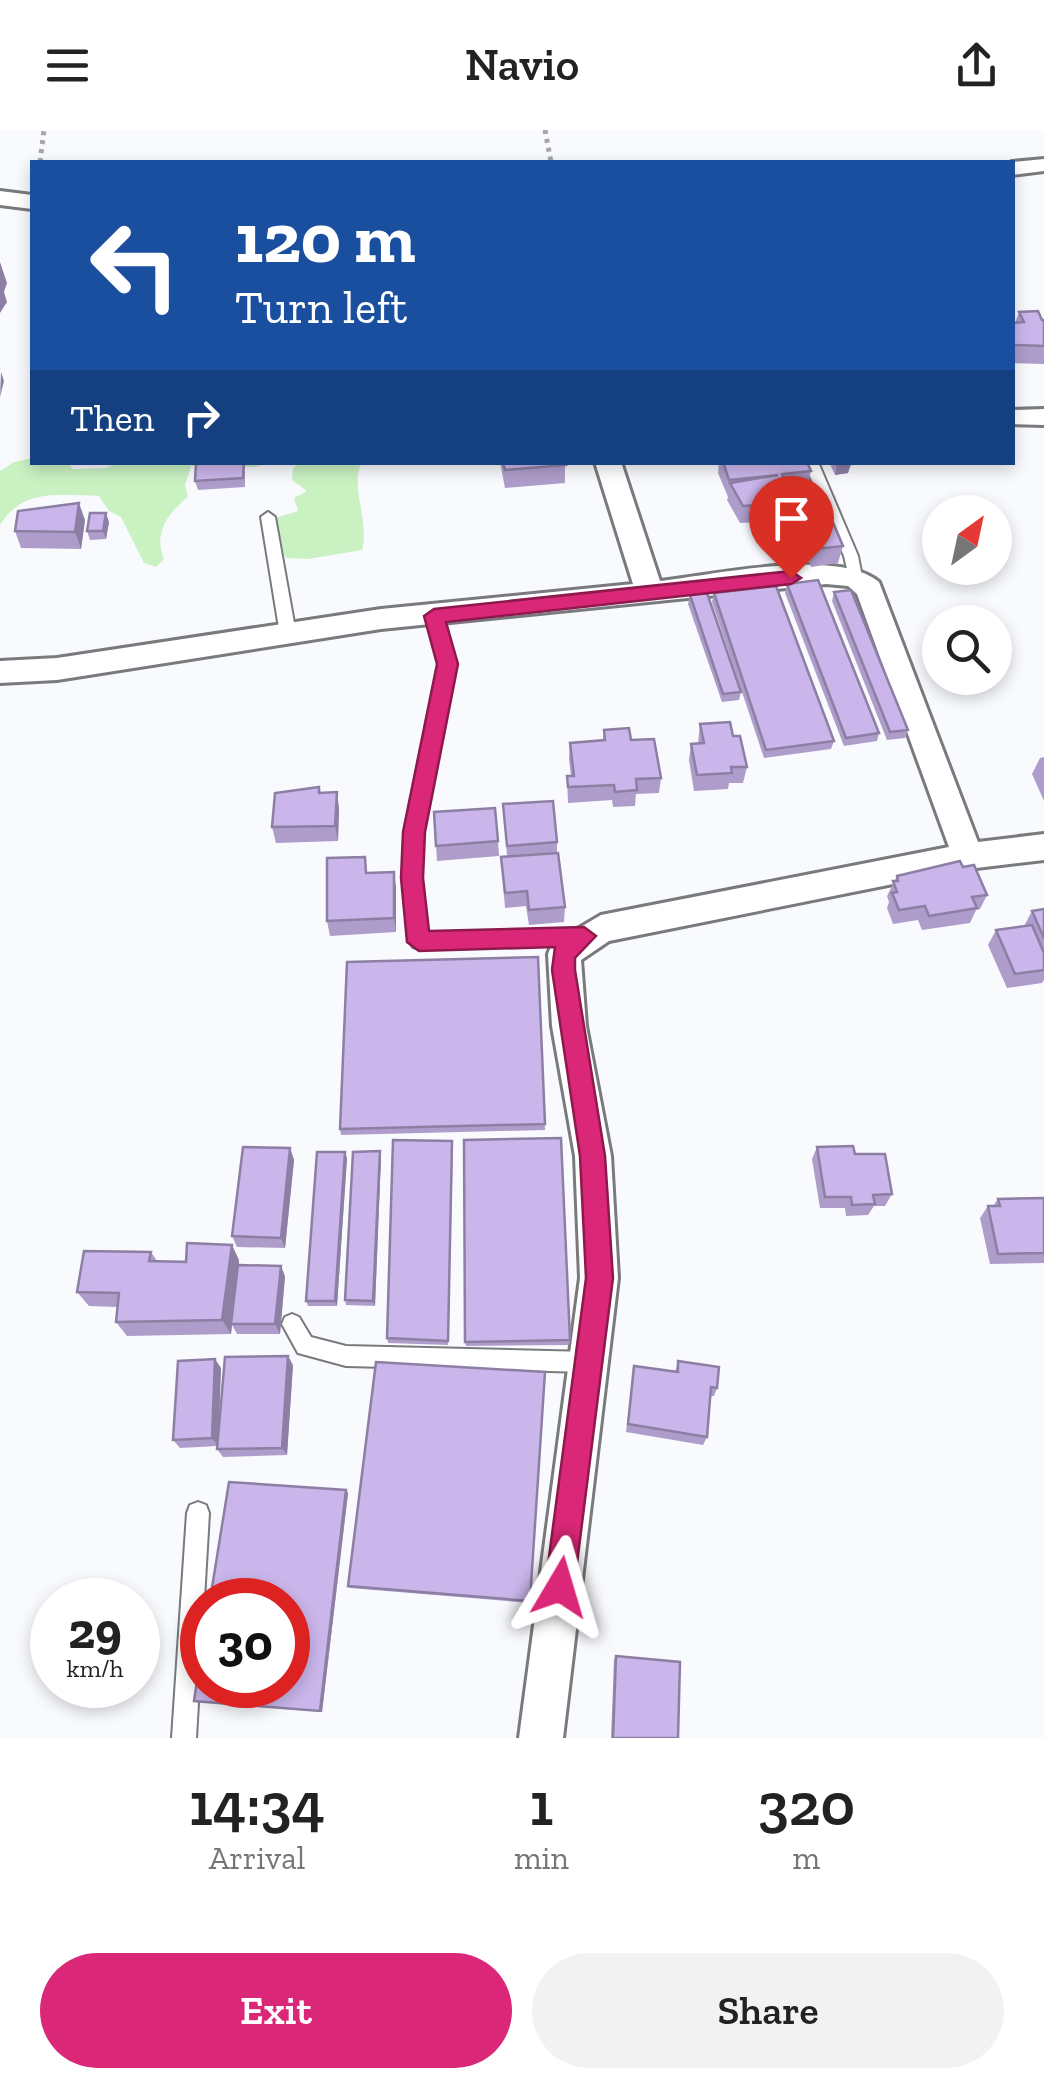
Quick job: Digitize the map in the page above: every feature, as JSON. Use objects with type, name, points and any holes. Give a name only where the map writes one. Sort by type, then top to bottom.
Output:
[{"type":"street","points":[[1015,169],[1044,165]]},
{"type":"street","points":[[0,198],[30,202]]},
{"type":"street","points":[[609,465],[650,593]]},
{"type":"street","points":[[0,672],[57,669],[381,619],[826,574],[855,577],[869,589],[968,856]]},
{"type":"street","points":[[541,1738],[600,1278],[593,1156],[570,1026],[564,954],[584,936],[602,928],[968,856],[1044,848]]},
{"type":"lane","points":[[812,465],[852,556],[855,577]]},
{"type":"lane","points":[[268,517],[288,634]]},
{"type":"lane","points":[[434,616],[448,664],[414,832],[412,878],[419,942],[584,936]]},
{"type":"lane","points":[[292,1324],[305,1346],[346,1356],[590,1362]]},
{"type":"lane","points":[[184,1738],[198,1513]]},
{"type":"path","points":[[40,160],[44,130]]},
{"type":"path","points":[[545,130],[551,160]]},
{"type":"green space","points":[[30,458],[30,465],[70,465],[72,469],[112,465],[262,465],[191,466],[185,485],[188,497],[164,524],[160,541],[164,559],[156,567],[144,563],[121,517],[109,511],[99,496],[31,499],[9,513],[0,525],[0,471]]},
{"type":"green space","points":[[361,465],[358,481],[364,527],[362,550],[308,559],[286,558],[274,536],[272,519],[298,511],[294,498],[307,491],[292,480],[293,468]]},
{"type":"building","points":[[1038,311],[1044,320],[1044,346],[1015,345],[1015,323],[1024,322],[1019,312]]},
{"type":"building","points":[[196,465],[244,465],[243,478],[195,481]]},
{"type":"building","points":[[504,465],[566,465],[505,470]]},
{"type":"building","points":[[724,465],[808,465],[811,471],[782,474],[792,497],[780,498],[782,503],[743,506],[730,483],[778,475],[729,480]]},
{"type":"building","points":[[816,500],[819,507],[826,506],[843,546],[815,549],[810,538],[797,539],[785,510],[794,509],[791,503]]},
{"type":"building","points":[[79,503],[75,532],[15,531],[18,511]]},
{"type":"building","points":[[90,513],[106,513],[103,531],[87,531]]},
{"type":"building","points":[[818,580],[879,733],[846,738],[787,584]]},
{"type":"building","points":[[776,586],[834,741],[766,750],[714,593]]},
{"type":"building","points":[[851,590],[908,730],[890,732],[834,592]]},
{"type":"building","points":[[707,593],[741,692],[723,694],[690,595]]},
{"type":"building","points":[[730,722],[733,736],[740,736],[747,767],[731,767],[732,773],[697,775],[691,744],[704,743],[700,724]]},
{"type":"building","points":[[629,728],[631,740],[654,739],[661,778],[636,779],[637,790],[615,792],[614,785],[568,787],[567,776],[574,776],[570,743],[605,740],[604,730]]},
{"type":"building","points":[[319,787],[319,793],[337,792],[335,826],[272,827],[275,793]]},
{"type":"building","points":[[553,801],[557,842],[507,846],[503,804]]},
{"type":"building","points":[[495,808],[498,841],[436,846],[434,812]]},
{"type":"building","points":[[558,853],[565,907],[529,910],[527,891],[505,893],[501,857]]},
{"type":"building","points":[[365,857],[366,873],[394,872],[394,918],[327,921],[327,858]]},
{"type":"building","points":[[960,861],[963,867],[974,865],[987,895],[972,897],[977,908],[929,916],[925,906],[899,910],[892,893],[897,892],[893,881],[898,881],[897,876]]},
{"type":"building","points":[[1044,909],[1044,938],[1032,911]]},
{"type":"building","points":[[1032,925],[1044,953],[1044,970],[1015,974],[996,930]]},
{"type":"building","points":[[538,957],[545,1124],[340,1129],[347,962]]},
{"type":"building","points":[[561,1138],[570,1340],[465,1342],[464,1140]]},
{"type":"building","points":[[393,1140],[452,1141],[448,1341],[387,1338]]},
{"type":"building","points":[[853,1146],[855,1154],[885,1154],[892,1194],[873,1195],[875,1204],[852,1205],[851,1197],[825,1197],[817,1147]]},
{"type":"building","points":[[243,1147],[290,1148],[281,1238],[232,1236]]},
{"type":"building","points":[[380,1151],[373,1301],[345,1300],[353,1152]]},
{"type":"building","points":[[317,1152],[345,1152],[335,1301],[306,1301]]},
{"type":"building","points":[[1044,1198],[1044,1253],[998,1254],[988,1206],[1000,1206],[998,1199]]},
{"type":"building","points":[[187,1243],[232,1245],[222,1320],[116,1322],[119,1293],[77,1292],[84,1251],[151,1252],[149,1261],[186,1262]]},
{"type":"building","points":[[238,1265],[281,1266],[275,1324],[231,1324]]},
{"type":"building","points":[[288,1356],[282,1448],[217,1449],[225,1357]]},
{"type":"building","points":[[215,1359],[212,1438],[173,1440],[178,1361]]},
{"type":"building","points":[[678,1361],[719,1367],[717,1388],[711,1387],[707,1437],[628,1424],[634,1366],[678,1372]]},
{"type":"building","points":[[376,1362],[545,1372],[530,1601],[348,1586]]},
{"type":"building","points":[[229,1482],[346,1490],[320,1711],[282,1708],[310,1708],[310,1578],[214,1578]]},
{"type":"building","points":[[616,1656],[680,1662],[678,1738],[613,1738]]},
{"type":"route","points":[[560,1587],[600,1278],[593,1156],[564,970],[564,954],[584,936],[419,942],[412,878],[414,832],[418,794],[437,731],[448,664],[434,616],[791,578]]}]
